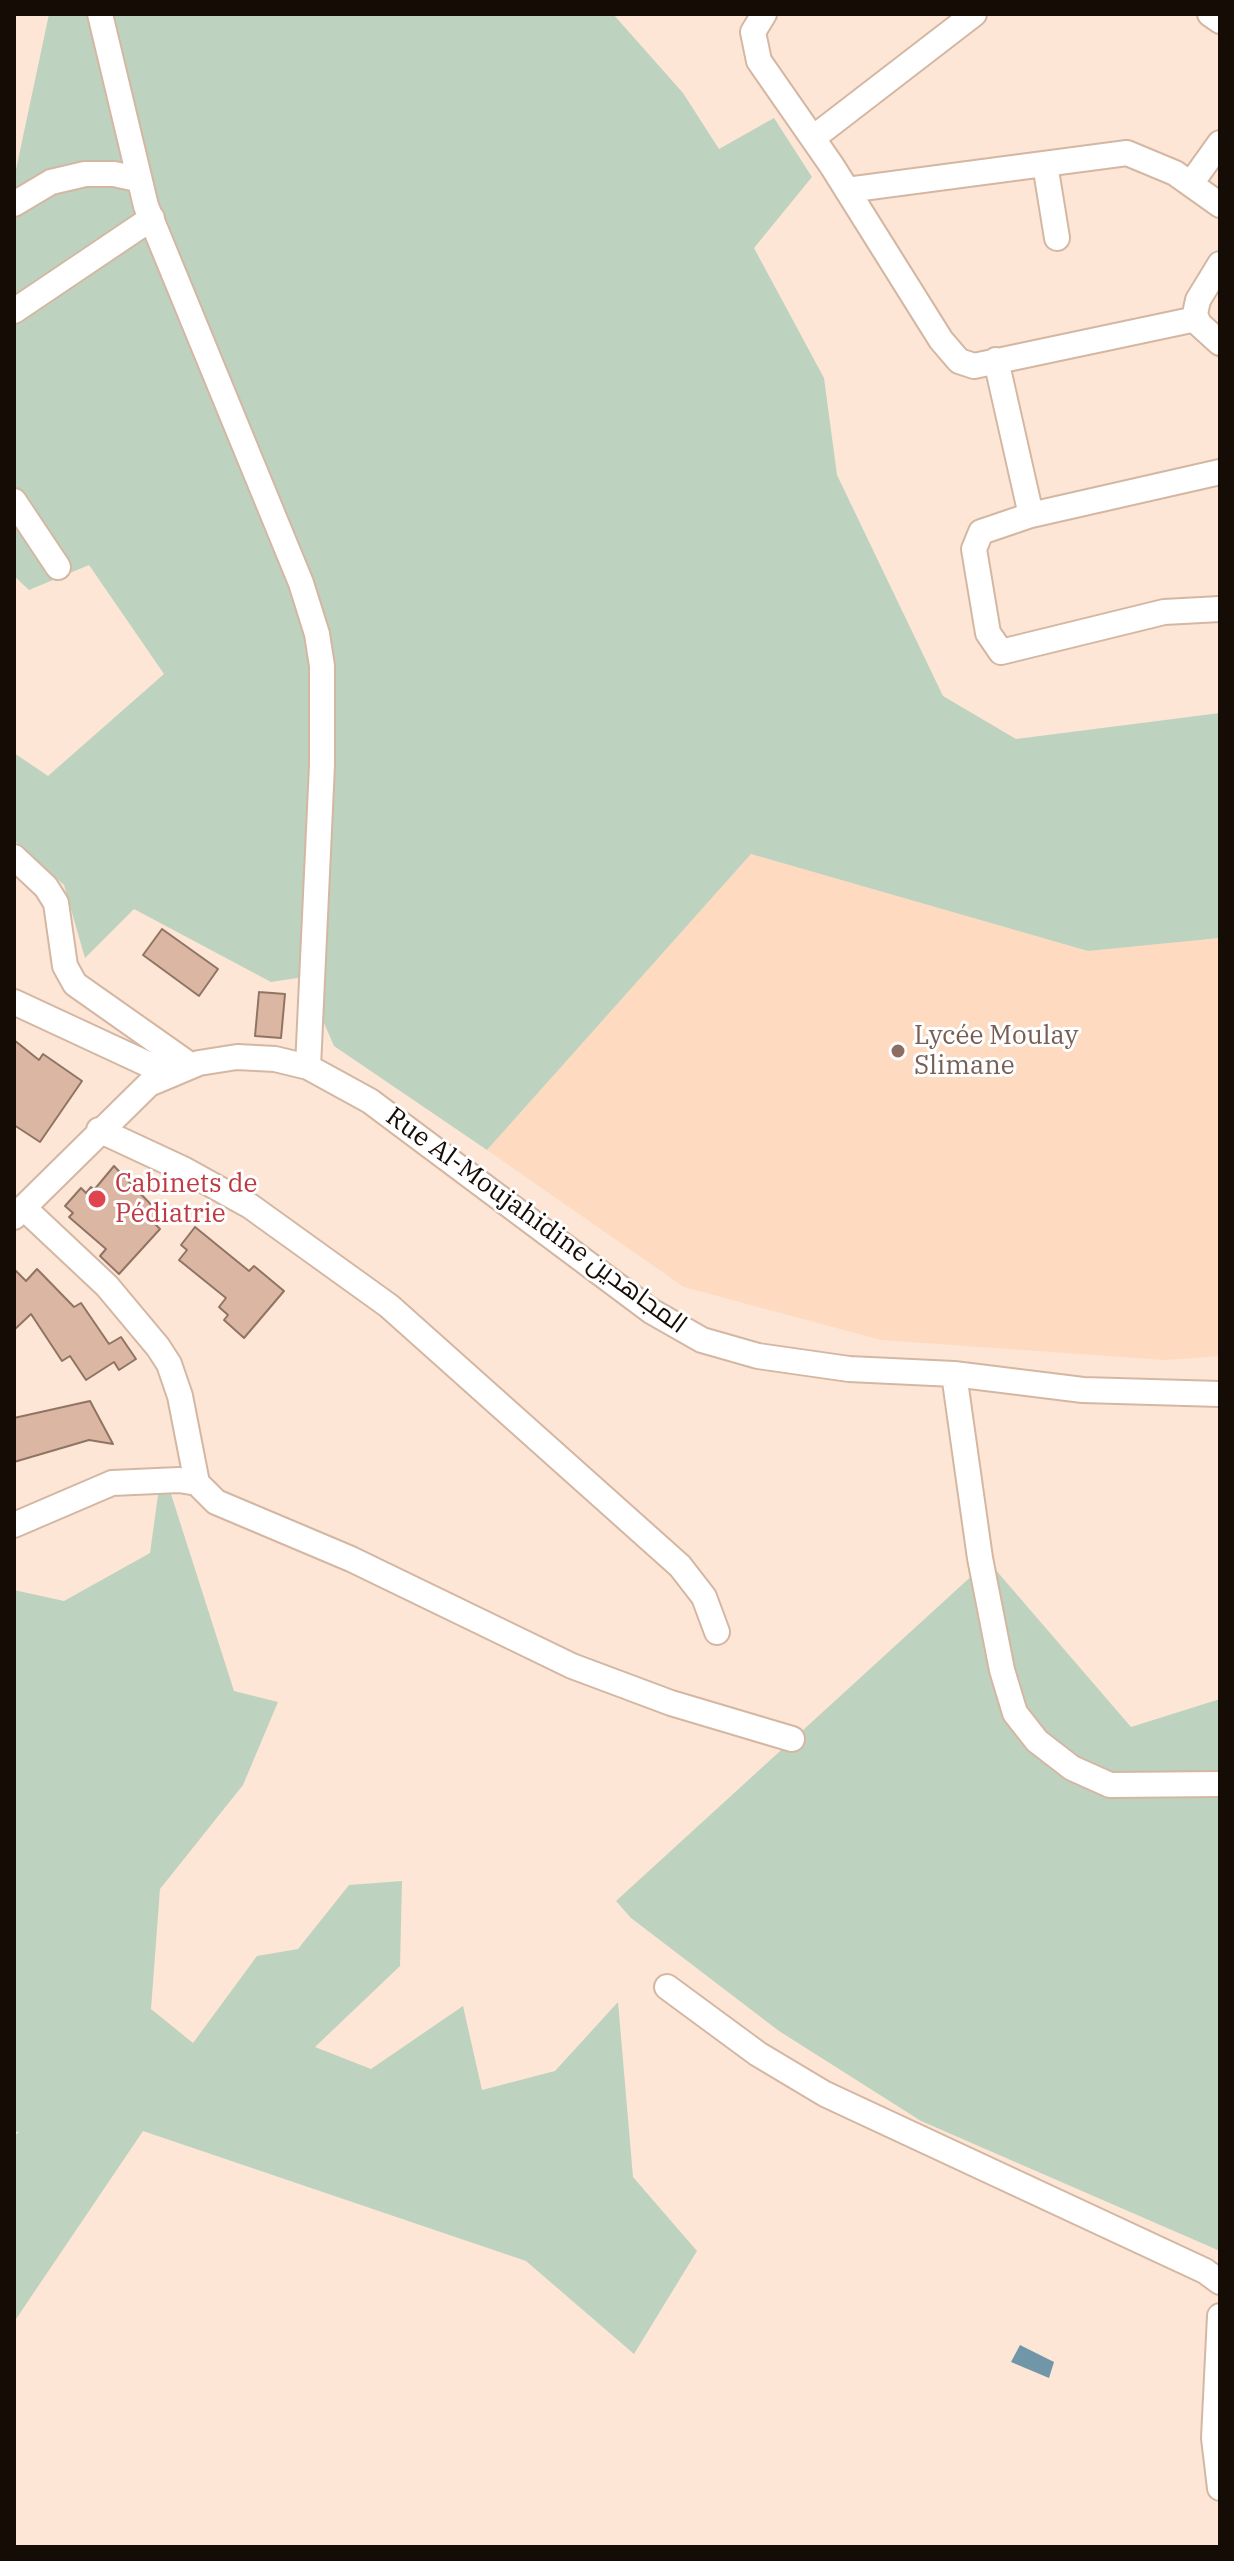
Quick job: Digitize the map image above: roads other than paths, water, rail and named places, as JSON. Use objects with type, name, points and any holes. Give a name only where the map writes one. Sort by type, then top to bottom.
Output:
[{"type":"street","points":[[100,14],[137,179],[301,583],[320,649],[322,765],[308,1067]]},
{"type":"street","points":[[764,14],[753,32],[754,50],[948,351],[966,364],[1134,335],[1196,319]]},
{"type":"street","points":[[813,138],[974,14]]},
{"type":"street","points":[[1210,14],[1220,21]]},
{"type":"street","points":[[1192,182],[1220,143]]},
{"type":"street","points":[[847,190],[1134,154],[1192,182],[1220,205]]},
{"type":"street","points":[[1045,164],[1057,238]]},
{"type":"street","points":[[14,204],[51,182],[85,174],[114,174],[137,179]]},
{"type":"street","points":[[14,311],[152,218]]},
{"type":"street","points":[[1196,319],[1198,300],[1220,264]]},
{"type":"street","points":[[1196,319],[1220,343]]},
{"type":"street","points":[[996,360],[1031,515]]},
{"type":"street","points":[[1220,472],[1031,515],[986,529],[975,543],[988,633],[1001,652],[1164,612],[1220,609]]},
{"type":"street","points":[[14,501],[58,567]]},
{"type":"street","points":[[14,857],[46,887],[56,903],[65,966],[75,984],[180,1070]]},
{"type":"street","points":[[14,1002],[180,1070]]},
{"type":"street","name":"Rue Al-Moujahidine المجاهدين","points":[[19,1213],[99,1130],[149,1084],[180,1070],[256,1057],[308,1067],[381,1109],[641,1304],[702,1340],[758,1356],[799,1363],[954,1374],[1083,1390],[1220,1394]]},
{"type":"street","points":[[99,1130],[185,1170],[250,1206],[389,1306],[680,1566],[704,1597],[717,1632]]},
{"type":"street","points":[[19,1213],[107,1286],[169,1364],[180,1396],[197,1483],[216,1502],[351,1559],[572,1666],[671,1703],[792,1739]]},
{"type":"street","points":[[954,1374],[980,1558],[1002,1670],[1015,1713],[1037,1741],[1072,1768],[1110,1785],[1220,1784]]},
{"type":"street","points":[[14,1525],[112,1483],[179,1480],[197,1483]]},
{"type":"street","points":[[667,1987],[758,2054],[825,2094],[1205,2271],[1220,2282]]},
{"type":"street","points":[[1220,2316],[1214,2438],[1220,2488]]},
{"type":"water","points":[[1020,2345],[1054,2362],[1049,2378],[1011,2362]]},
{"type":"place","name":"Lycée Moulay Slimane","points":[[898,1051]]},
{"type":"place","name":"Cabinets de Pédiatrie","points":[[97,1199]]}]
